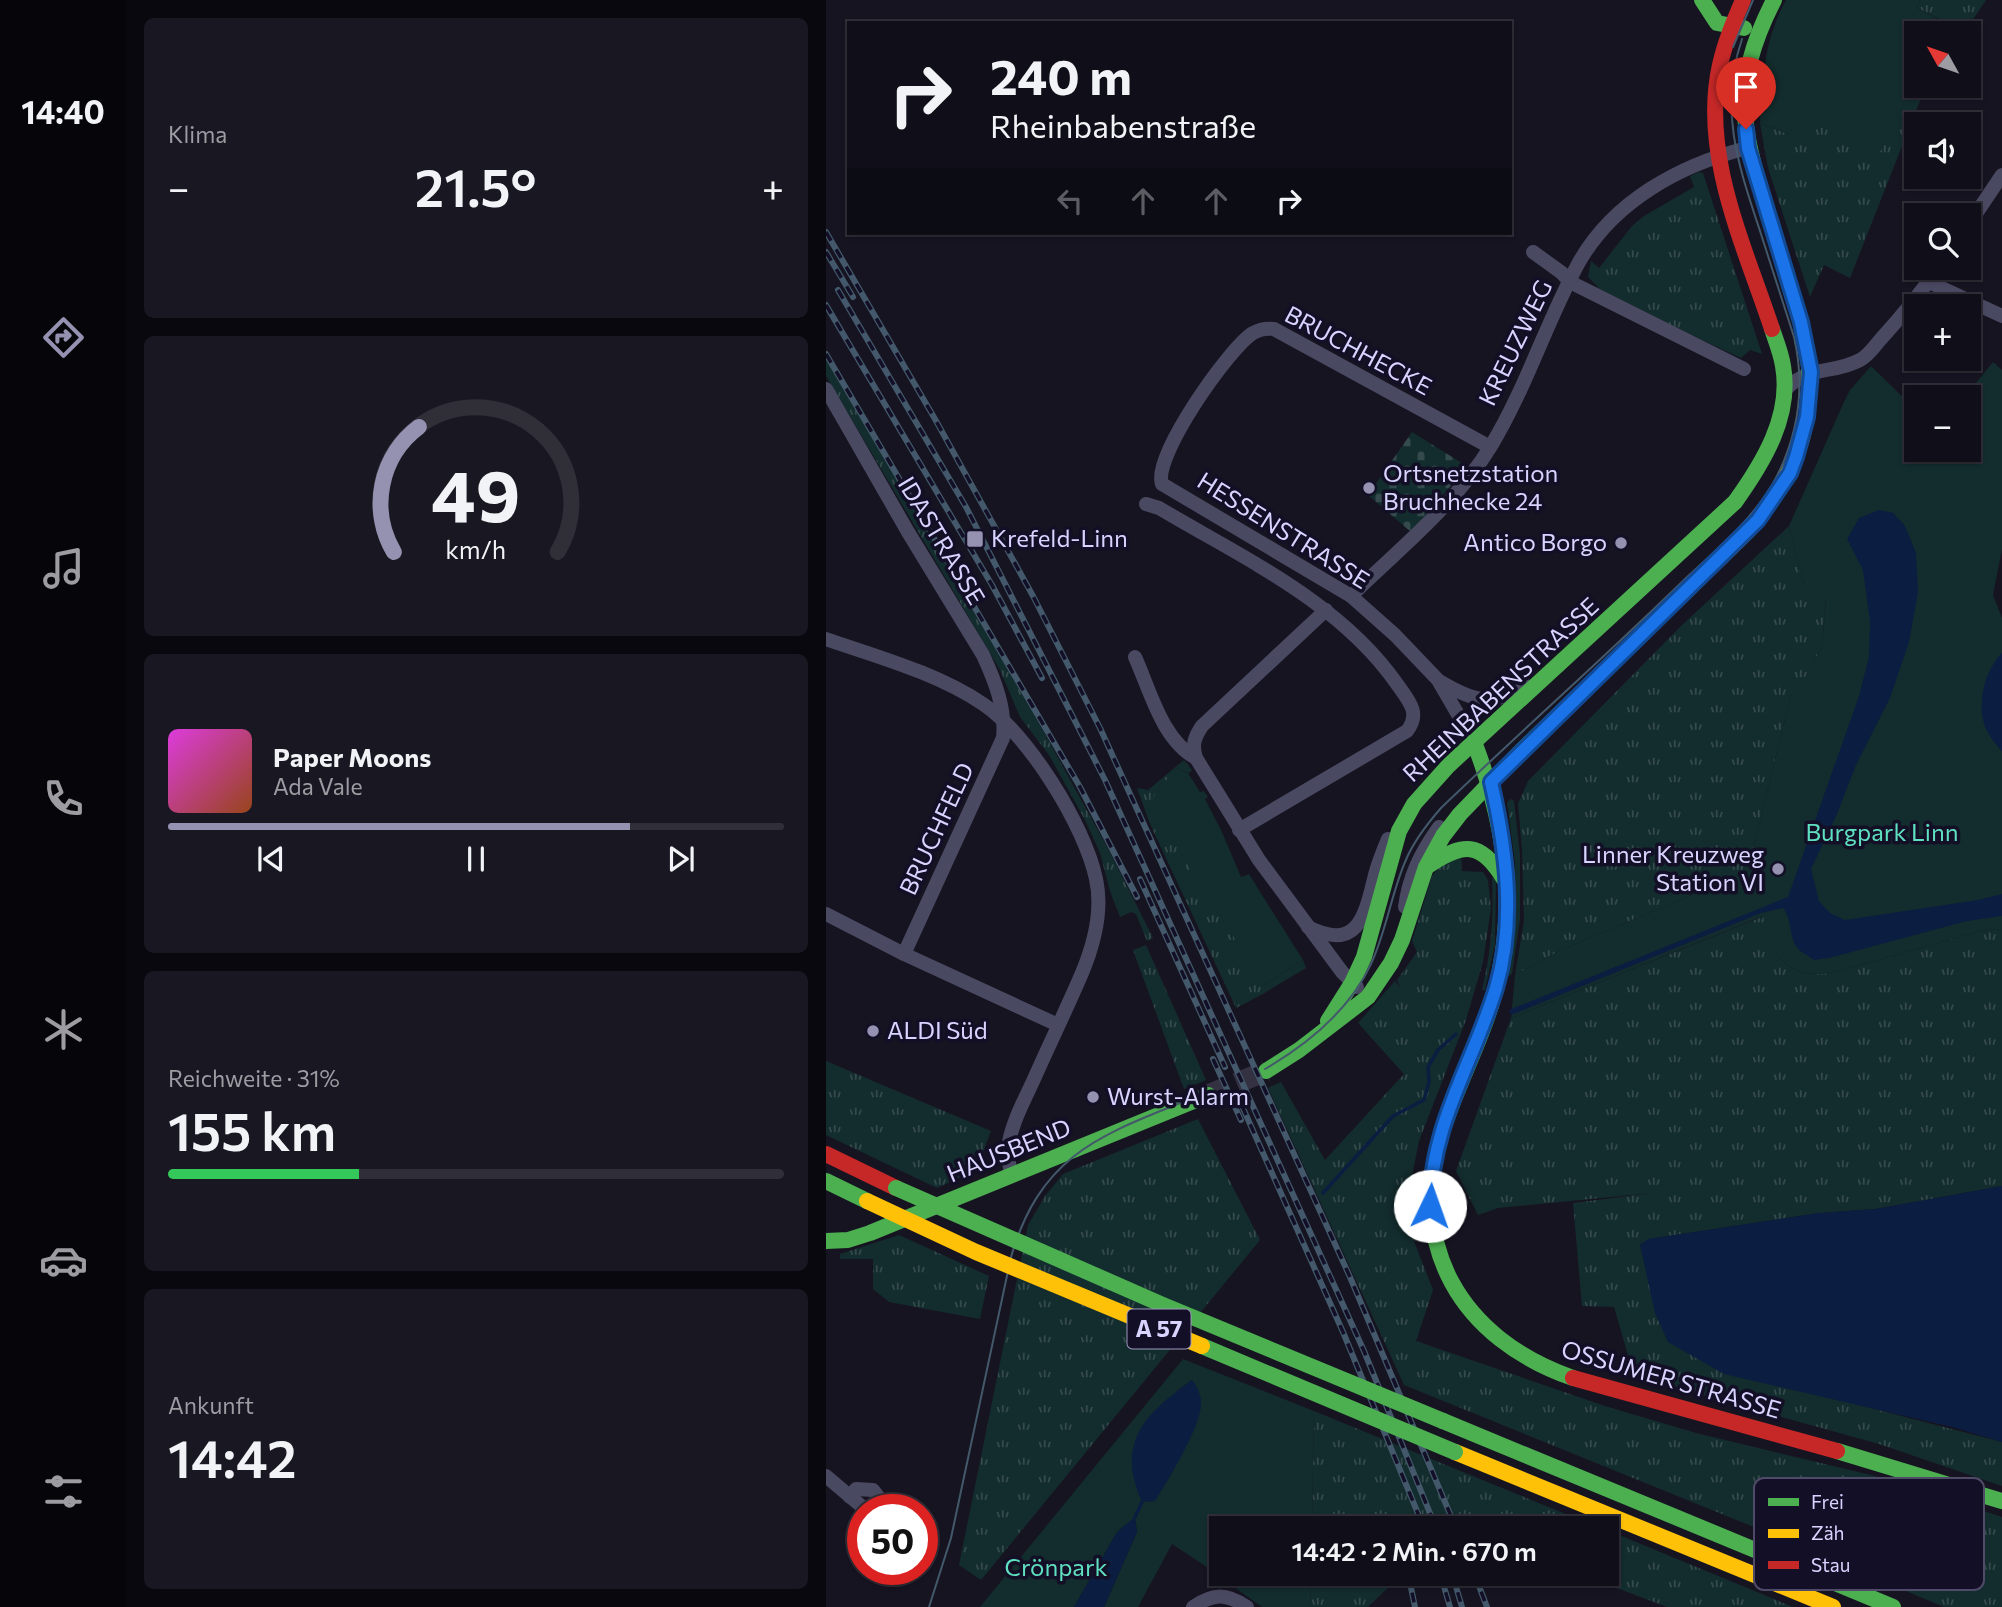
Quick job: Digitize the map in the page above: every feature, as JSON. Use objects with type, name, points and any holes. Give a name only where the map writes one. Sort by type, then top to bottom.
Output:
[{"type":"main road","points":[[1702,0],[1714,20],[1742,29],[1760,26],[1755,0]]},
{"type":"main road","points":[[1743,0],[1730,27],[1715,87],[1717,156],[1726,192],[1783,363],[1786,389]]},
{"type":"main road","name":"RHEINBABENSTRASSE","points":[[1302,1048],[1368,997],[1391,963],[1402,940],[1426,867],[1486,770],[1758,520],[1790,473],[1807,417],[1811,372],[1801,322],[1748,148],[1744,110],[1747,67],[1760,26],[1774,0]]},
{"type":"main road","name":"RHEINBABENSTRASSE","points":[[1302,1048],[1325,1026],[1352,983],[1364,957],[1399,831],[1412,809],[1429,786],[1474,741],[1735,502],[1749,484],[1774,436],[1786,389]]},
{"type":"main road","name":"OSSUMER STRASSE","points":[[1474,741],[1486,770],[1506,883],[1506,934],[1499,975],[1483,1024],[1436,1147],[1430,1206],[1440,1256],[1450,1280],[1466,1306],[1499,1341],[1530,1360],[1559,1373],[1931,1478]]},
{"type":"main road","points":[[1426,867],[1448,853],[1463,848],[1478,851],[1491,859],[1506,883]]},
{"type":"main road","points":[[1266,1071],[1302,1048]]},
{"type":"main road","name":"HAUSBEND","points":[[826,1241],[850,1239],[1208,1094]]},
{"type":"main road","name":"A 57","points":[[826,1154],[1163,1306],[1754,1549]]},
{"type":"main road","name":"A 57","points":[[826,1181],[976,1252],[1754,1575]]},
{"type":"main road","name":"OSSUMER STRASSE","points":[[1984,1495],[2002,1501]]},
{"type":"main road","name":"A 57","points":[[1792,1590],[1833,1607]]},
{"type":"main road","name":"A 57","points":[[1853,1590],[1894,1607]]},
{"type":"street","name":"KREUZWEG","points":[[1351,596],[1439,515],[1490,447],[1527,377],[1577,265],[1601,233],[1643,192],[1676,173],[1717,156],[1748,148]]},
{"type":"street","points":[[1981,206],[2002,175]]},
{"type":"street","points":[[1533,252],[1570,282],[1744,369]]},
{"type":"street","points":[[1786,389],[1811,372],[1840,368],[1863,359],[1916,300],[1928,282],[2002,316]]},
{"type":"street","name":"BRUCHHECKE","points":[[1162,484],[1159,477],[1163,460],[1202,393],[1241,344],[1252,333],[1264,328],[1274,329],[1490,447]]},
{"type":"street","name":"IDASTRASSE","points":[[826,389],[983,655],[992,675],[1005,721]]},
{"type":"street","name":"HESSENSTRASSE","points":[[1162,484],[1351,596],[1395,635],[1438,680],[1474,741]]},
{"type":"street","points":[[1146,504],[1159,508],[1288,584],[1326,610],[1373,653],[1409,700],[1414,713],[1414,722],[1408,731],[1239,830]]},
{"type":"street","name":"RHEINBABENSTRASSE","points":[[1486,770],[1489,740],[1633,608],[1657,575]]},
{"type":"street","points":[[1326,610],[1202,726],[1194,737],[1192,747],[1239,830],[1307,926],[1352,983],[1368,997]]},
{"type":"street","points":[[826,639],[933,679],[982,703],[1005,721],[1031,752],[1070,816],[1089,856],[1098,899],[1094,935],[1082,972],[1015,1121],[1007,1152],[1011,1174]]},
{"type":"street","points":[[1135,657],[1176,741],[1184,752],[1196,758]]},
{"type":"street","name":"HESSENSTRASSE","points":[[1438,680],[1469,696],[1493,700],[1512,694],[1546,664],[1563,662]]},
{"type":"street","name":"BRUCHFELD","points":[[904,954],[1003,738],[1005,721]]},
{"type":"street","points":[[1402,940],[1407,892],[1413,870],[1427,843],[1486,770]]},
{"type":"street","points":[[1307,926],[1321,934],[1338,937],[1357,928],[1364,916],[1378,864],[1392,828],[1400,816],[1412,809]]},
{"type":"street","points":[[826,915],[1058,1025]]},
{"type":"street","points":[[826,1476],[847,1494]]},
{"type":"street","points":[[852,1494],[856,1489],[873,1490],[876,1494]]},
{"type":"street","points":[[1194,1607],[1217,1595],[1228,1596],[1247,1607]]},
{"type":"green space","points":[[1786,0],[1920,0],[1916,7],[1941,21],[1904,21],[1904,98],[1906,98],[1879,154],[1803,118],[1788,134],[1760,123],[1766,60],[1779,14]]},
{"type":"green space","points":[[1920,0],[1986,0],[1972,21],[1942,21],[1916,7]]},
{"type":"green space","points":[[1905,98],[1921,98],[1916,112],[1904,112],[1904,141],[1850,278],[1824,265],[1810,297],[1768,168],[1760,123],[1788,134],[1802,118],[1903,102]]},
{"type":"green space","points":[[1703,173],[1762,354],[1750,350],[1741,358],[1596,291],[1598,287],[1588,277],[1591,261],[1599,268],[1632,226],[1694,187],[1690,176]]},
{"type":"green space","points":[[826,359],[1034,714],[1112,856],[1153,938],[1147,941],[1136,914],[1131,912],[1120,917],[1100,853],[1085,820],[1049,755],[1020,717],[1000,670],[826,376]]},
{"type":"green space","name":"Burgpark Linn","points":[[1993,362],[2002,370],[2002,549],[1993,595],[2002,618],[2002,929],[1984,930],[1847,969],[1823,974],[1803,973],[1787,965],[1777,955],[1768,939],[1763,916],[1511,1018],[1515,975],[1559,951],[1748,871],[1791,694],[1791,679],[1805,677],[1822,647],[1826,598],[1803,582],[1789,526],[1843,404],[1850,390],[1871,366],[1904,398],[1904,462],[1981,462],[1981,385],[1974,385]]},
{"type":"green space","points":[[1412,432],[1465,465],[1412,533],[1368,495]]},
{"type":"green space","points":[[1789,526],[1803,582],[1826,597],[1822,647],[1805,678],[1791,680],[1791,694],[1748,871],[1559,951],[1515,975],[1524,920],[1518,804],[1528,781],[1682,625]]},
{"type":"green space","points":[[1184,760],[1192,770],[1189,773],[1176,768],[1264,985],[1303,960],[1306,968],[1236,1008],[1150,824],[1137,788],[1148,790]]},
{"type":"green space","points":[[1176,768],[1188,773],[1200,792],[1204,791],[1208,797],[1205,799],[1241,877],[1249,874],[1303,960],[1264,985],[1150,804]]},
{"type":"green space","points":[[1511,799],[1514,801],[1520,855],[1520,919],[1512,974],[1506,978],[1515,863],[1507,802]]},
{"type":"green space","points":[[1461,854],[1462,871],[1483,872],[1488,880],[1491,908],[1483,962],[1466,1020],[1419,1141],[1412,1176],[1412,1236],[1433,1290],[1416,1341],[1605,1406],[1696,1433],[1882,1478],[1754,1478],[1754,1527],[1404,1385],[1268,1088],[1281,1082],[1325,1160],[1404,1074],[1358,1023],[1395,981],[1400,988],[1397,980],[1417,952],[1412,941],[1432,876],[1441,864]]},
{"type":"green space","points":[[1492,878],[1496,879],[1495,944],[1485,990],[1482,990],[1491,934]]},
{"type":"green space","points":[[1764,916],[1769,939],[1777,955],[1787,965],[1803,973],[1823,974],[1847,969],[1984,930],[2002,929],[2002,1186],[1876,1209],[1819,1213],[1649,1239],[1640,1245],[1855,1404],[2002,1442],[2002,1486],[1879,1444],[1634,1376],[1614,1307],[1582,1306],[1573,1203],[1652,1193],[1498,1208],[1478,1215],[1456,1171],[1511,1018]]},
{"type":"green space","points":[[1146,945],[1206,1080],[1184,1089],[1133,950]]},
{"type":"green space","points":[[826,1061],[991,1131],[976,1170],[937,1188],[826,1135]]},
{"type":"green space","points":[[1198,1119],[1260,1240],[981,1580],[959,1565],[1028,1225],[1045,1196],[1063,1174]]},
{"type":"green space","points":[[899,1235],[989,1276],[980,1319],[889,1302],[873,1289],[873,1259],[840,1259],[840,1254]]},
{"type":"green space","name":"Crönpark","points":[[1183,1359],[1314,1411],[1312,1516],[1209,1516],[1209,1568],[1172,1544],[1138,1607],[1104,1607],[1137,1532],[1135,1518],[1117,1532],[1074,1607],[980,1607]],"holes":[[[1192,1380],[1193,1430],[1169,1478],[1177,1391]]]},
{"type":"green space","points":[[1314,1411],[1571,1516],[1312,1516]]},
{"type":"green space","points":[[1984,1511],[2002,1517],[2002,1607],[1944,1607],[1904,1590],[1984,1590]]},
{"type":"green space","points":[[1619,1535],[1793,1607],[1667,1607],[1611,1586],[1619,1586]]},
{"type":"green space","points":[[1311,1586],[1390,1586],[1368,1607],[1310,1607]]},
{"type":"green space","points":[[1311,1586],[1310,1607],[1262,1607],[1234,1587]]},
{"type":"water","points":[[1879,510],[1893,513],[1905,526],[1916,553],[1918,592],[1909,642],[1890,698],[1856,765],[1811,869],[1819,901],[1830,913],[1845,920],[2002,894],[2002,916],[1967,921],[1814,960],[1796,945],[1783,908],[1761,913],[1511,1015],[1509,1010],[1788,897],[1859,696],[1869,657],[1870,622],[1863,570],[1847,539],[1859,518]]},
{"type":"water","points":[[2002,653],[2002,752],[1984,723],[1982,702],[1990,670]]},
{"type":"water","points":[[2002,1186],[2002,1442],[1952,1427],[1724,1374],[1668,1342],[1655,1313],[1640,1245],[1648,1239],[1819,1213],[1876,1209]]},
{"type":"water","points":[[1192,1380],[1199,1391],[1201,1401],[1195,1427],[1155,1501],[1142,1502],[1134,1481],[1132,1462],[1139,1431],[1161,1405]]},
{"type":"water","points":[[1135,1517],[1137,1532],[1104,1607],[1074,1607],[1117,1532]]},
{"type":"waterway","points":[[1323,1193],[1393,1116],[1424,1100],[1429,1082],[1428,1067],[1438,1050],[1456,1034]]},
{"type":"waterway","points":[[1135,1517],[1142,1502]]},
{"type":"tunnel","points":[[1208,1095],[1266,1071]]},
{"type":"tram line","points":[[1733,47],[1753,0]]},
{"type":"tram line","points":[[1265,1069],[1297,1049],[1326,1025],[1362,981],[1376,952],[1408,855],[1441,808],[1723,544],[1747,519],[1777,476],[1795,425],[1799,373],[1794,337],[1745,185],[1734,138],[1732,90],[1742,39]]},
{"type":"tram line","points":[[929,1607],[951,1538],[1011,1257],[1025,1220],[1042,1190],[1062,1167],[1085,1148],[1141,1119],[1207,1092]]},
{"type":"railway","points":[[826,232],[935,419],[1033,596],[1100,728],[1350,1277],[1451,1516]]},
{"type":"railway","points":[[826,252],[853,297]]},
{"type":"railway","points":[[838,290],[966,507],[1105,780],[1364,1351],[1431,1516]]},
{"type":"railway","points":[[826,305],[992,585],[1042,678]]},
{"type":"railway","points":[[826,354],[1080,787],[1137,897]]},
{"type":"railway","points":[[1140,879],[1225,1067]]},
{"type":"railway","points":[[1213,1059],[1241,1120]]},
{"type":"railway","points":[[1242,1106],[1343,1332],[1419,1516]]},
{"type":"railway","points":[[1411,1586],[1415,1607]]},
{"type":"railway","points":[[1444,1586],[1450,1607]]},
{"type":"railway","points":[[1456,1586],[1462,1607]]},
{"type":"railway","points":[[1479,1586],[1487,1607]]},
{"type":"traffic: fast","points":[[1702,0],[1717,23],[1744,28]]},
{"type":"traffic: fast","points":[[1774,0],[1750,60],[1745,112],[1754,164],[1805,341],[1810,374],[1805,426]]},
{"type":"traffic: fast","points":[[1328,1021],[1352,983],[1364,957],[1399,831],[1414,804],[1449,765],[1735,502],[1756,471],[1773,438],[1783,403],[1783,366],[1772,329]]},
{"type":"traffic: fast","points":[[1266,1071],[1299,1050],[1368,997],[1391,963],[1402,940],[1426,867],[1443,836],[1460,814],[1521,751],[1640,636]]},
{"type":"traffic: fast","points":[[1474,742],[1493,799],[1504,857],[1504,945],[1488,1015],[1443,1129],[1433,1171],[1432,1211],[1438,1248],[1452,1282],[1473,1313],[1500,1339],[1534,1361],[1573,1378]]},
{"type":"traffic: fast","points":[[1428,866],[1451,853],[1471,849],[1487,858],[1504,879]]},
{"type":"traffic: fast","points":[[826,1241],[848,1240],[870,1233],[1208,1095]]},
{"type":"traffic: fast","points":[[826,1181],[867,1201]]},
{"type":"traffic: fast","points":[[896,1188],[1163,1305],[1443,1421]]},
{"type":"traffic: fast","points":[[1202,1346],[1455,1452]]},
{"type":"traffic: fast","points":[[1443,1421],[1754,1550]]},
{"type":"traffic: fast","points":[[1837,1451],[1926,1478]]},
{"type":"traffic: fast","points":[[1984,1496],[2002,1501]]},
{"type":"traffic: fast","points":[[1852,1590],[1893,1607]]},
{"type":"traffic: slow","points":[[1640,636],[1758,519],[1790,469],[1805,426]]},
{"type":"traffic: slow","points":[[867,1201],[976,1252],[1202,1346]]},
{"type":"traffic: slow","points":[[1455,1452],[1754,1575]]},
{"type":"traffic: slow","points":[[1792,1590],[1833,1607]]},
{"type":"traffic: jam","points":[[1743,0],[1720,65],[1715,99],[1716,132],[1728,200],[1772,329]]},
{"type":"traffic: jam","points":[[826,1154],[896,1188]]},
{"type":"traffic: jam","points":[[1573,1378],[1837,1451]]},
{"type":"place","name":"Ortsnetzstation Bruchhecke 24","points":[[1369,488]]},
{"type":"place","name":"Krefeld-Linn","points":[[975,539]]},
{"type":"place","name":"Antico Borgo","points":[[1621,543]]},
{"type":"place","name":"Linner Kreuzweg Station VI","points":[[1778,869]]},
{"type":"place","name":"ALDI Süd","points":[[873,1031]]},
{"type":"place","name":"Wurst-Alarm","points":[[1093,1097]]},
{"type":"route","points":[[1430,1206],[1436,1147],[1496,989],[1506,934],[1506,883],[1491,782],[1748,531],[1772,502],[1790,473],[1801,441],[1810,396],[1810,360],[1748,148],[1746,129]]}]
